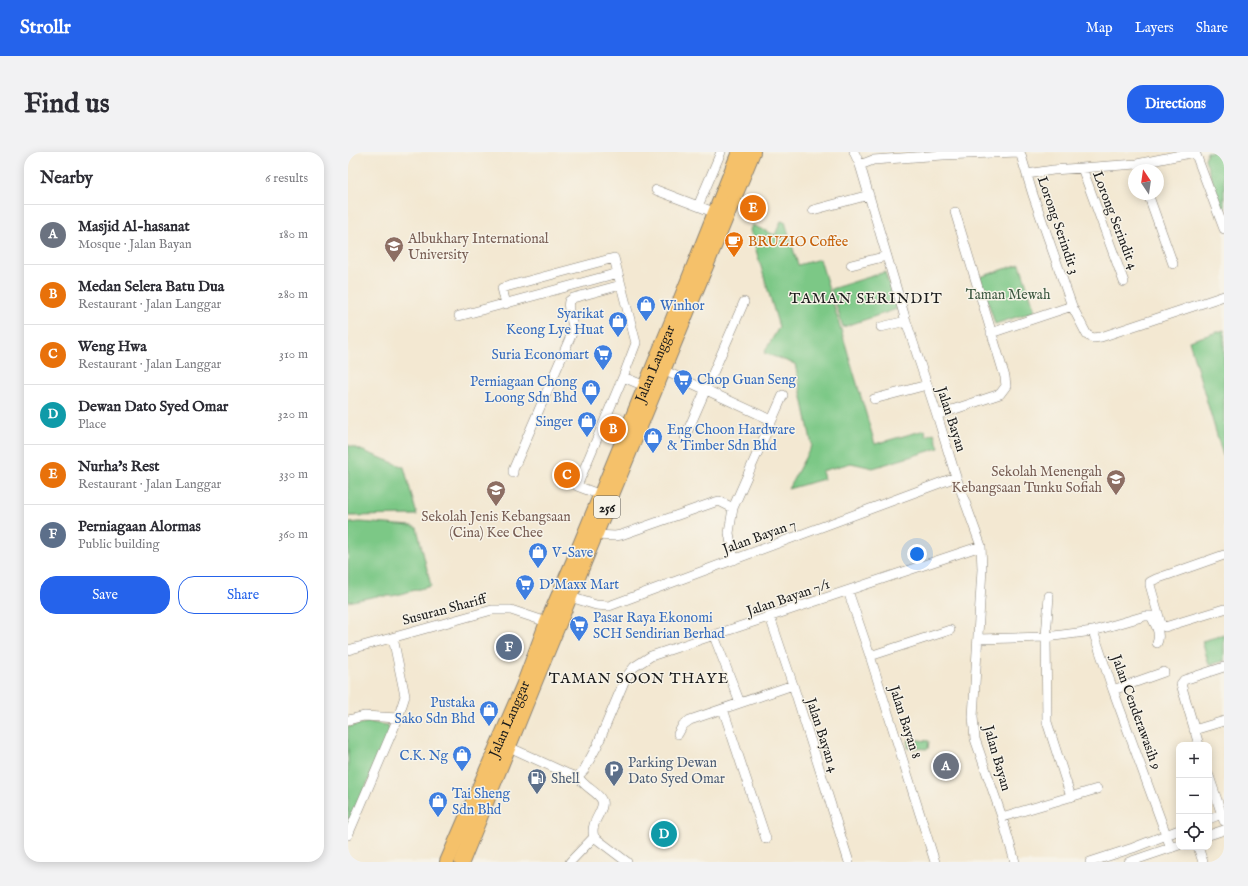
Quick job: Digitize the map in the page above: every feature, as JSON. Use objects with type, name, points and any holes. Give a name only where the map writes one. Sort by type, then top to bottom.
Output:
[{"type":"main road","name":"Jalan Langgar","points":[[447,862],[570,597],[596,535],[605,497],[645,386],[716,213],[739,152]]},
{"type":"main road","name":"Jalan Langgar","points":[[462,862],[509,747],[547,622],[663,370],[753,152]]},
{"type":"street","points":[[698,206],[721,152]]},
{"type":"street","name":"Jalan Bayan","points":[[854,152],[860,165],[906,320],[956,477],[981,546],[982,569],[973,717],[975,739],[1002,817],[1015,862]]},
{"type":"street","points":[[860,165],[873,160],[896,158],[1019,152]]},
{"type":"street","name":"Lorong Serindit 3","points":[[1019,152],[1072,306],[1087,334],[1093,338],[1101,337],[1224,296]]},
{"type":"street","points":[[1149,164],[1195,152],[1224,229]]},
{"type":"street","points":[[1027,174],[1082,168],[1128,167]]},
{"type":"street","name":"Lorong Serindit 4","points":[[1082,168],[1124,282]]},
{"type":"street","points":[[656,190],[716,213]]},
{"type":"street","points":[[813,210],[869,195]]},
{"type":"street","points":[[1150,200],[1173,264]]},
{"type":"street","points":[[937,415],[1000,394],[1006,386],[1005,377],[955,212]]},
{"type":"street","points":[[851,265],[887,256]]},
{"type":"street","points":[[506,304],[502,288],[614,258],[636,343],[577,486],[605,497]]},
{"type":"street","points":[[459,316],[618,273]]},
{"type":"street","points":[[513,473],[573,332],[574,327],[568,306],[569,301],[573,298],[621,286]]},
{"type":"street","points":[[685,437],[744,302]]},
{"type":"street","points":[[991,332],[1072,306]]},
{"type":"street","points":[[881,327],[906,320]]},
{"type":"street","points":[[663,370],[771,420]]},
{"type":"street","points":[[623,377],[645,386]]},
{"type":"street","points":[[874,399],[927,385]]},
{"type":"street","points":[[734,560],[729,533],[733,508],[782,395]]},
{"type":"street","name":"Jalan Bayan 7","points":[[570,597],[609,606],[956,477]]},
{"type":"street","points":[[596,535],[621,535],[719,501],[733,508]]},
{"type":"street","name":"Jalan Bayan 7/1","points":[[578,776],[582,774],[597,746],[622,683],[634,667],[651,656],[770,618],[981,546]]},
{"type":"street","points":[[1224,555],[1150,582],[1161,624],[1165,627],[1224,609]]},
{"type":"street","name":"Jalan Bayan 8","points":[[848,591],[935,862]]},
{"type":"street","points":[[1049,596],[1046,637],[1047,722],[1071,797]]},
{"type":"street","name":"Susuran Shariff","points":[[348,650],[492,610],[511,610],[547,622]]},
{"type":"street","points":[[978,639],[1046,637],[1093,631],[1145,616],[1151,616],[1160,637],[1157,643]]},
{"type":"street","name":"Jalan Bayan 4","points":[[770,618],[848,862]]},
{"type":"street","points":[[870,656],[950,630]]},
{"type":"street","name":"Jalan Cenderawasih 9","points":[[1093,631],[1113,690],[1167,835],[1175,847]]},
{"type":"street","points":[[714,636],[740,703]]},
{"type":"street","points":[[348,835],[398,718],[405,696],[393,638]]},
{"type":"street","points":[[1198,742],[1181,687],[1182,682],[1224,667]]},
{"type":"street","points":[[1113,690],[1164,672]]},
{"type":"street","points":[[678,734],[683,725],[690,720],[792,685]]},
{"type":"street","points":[[723,709],[766,839]]},
{"type":"street","points":[[348,720],[364,716],[398,718]]},
{"type":"street","points":[[1194,730],[1224,721]]},
{"type":"street","points":[[509,747],[568,774],[578,776],[584,785],[600,797],[602,805],[594,824],[594,837],[627,862]]},
{"type":"street","points":[[1210,778],[1222,818],[1212,819]]},
{"type":"street","points":[[1002,817],[1097,789]]},
{"type":"street","points":[[1212,834],[1224,830]]},
{"type":"street","points":[[1090,862],[1133,848],[1176,831]]},
{"type":"street","points":[[570,862],[594,837]]},
{"type":"street","points":[[1129,862],[1175,847]]},
{"type":"street","points":[[1199,850],[1203,862]]},
{"type":"green space","points":[[1207,152],[1224,152],[1224,218],[1205,159]]},
{"type":"green space","points":[[781,221],[785,222],[798,265],[820,259],[875,444],[925,430],[926,436],[934,433],[939,448],[873,468],[851,463],[822,471],[824,479],[788,489],[812,445],[795,364],[764,353],[779,327],[750,230],[752,225],[775,235]]},
{"type":"green space","name":"Taman Mewah","points":[[1020,264],[1035,311],[995,324],[980,277]]},
{"type":"green space","points":[[885,272],[897,309],[843,327],[831,289]]},
{"type":"green space","points":[[1224,330],[1224,459],[1189,341]]},
{"type":"green space","points":[[348,445],[404,467],[417,515],[348,516]]},
{"type":"green space","points":[[360,522],[412,526],[417,528],[431,586],[392,596],[377,596],[348,602],[348,523]]},
{"type":"green space","points":[[1224,635],[1224,661],[1209,665],[1202,641]]},
{"type":"green space","points":[[368,722],[387,725],[390,731],[348,828],[348,727]]},
{"type":"green space","points":[[909,739],[929,741],[928,749],[908,748]]},
{"type":"place","name":"Nurha's Rest","points":[[753,208]]},
{"type":"place","name":"BRUZIO Coffee","points":[[734,258]]},
{"type":"place","name":"Albukhary International University","points":[[394,263]]},
{"type":"place","name":"Winhor","points":[[646,322]]},
{"type":"place","name":"Syarikat Keong Lye Huat","points":[[618,338]]},
{"type":"place","name":"Suria Economart","points":[[603,371]]},
{"type":"place","name":"Chop Guan Seng","points":[[683,396]]},
{"type":"place","name":"Perniagaan Chong Loong Sdn Bhd","points":[[591,406]]},
{"type":"place","name":"Medan Selera Batu Dua","points":[[613,429]]},
{"type":"place","name":"Singer","points":[[587,438]]},
{"type":"place","name":"Eng Choon Hardware & Timber Sdn Bhd","points":[[653,454]]},
{"type":"place","name":"Weng Hwa","points":[[567,475]]},
{"type":"place","name":"Sekolah Menengah Kebangsaan Tunku Sofiah","points":[[1116,496]]},
{"type":"place","name":"Sekolah Jenis Kebangsaan (Cina) Kee Chee","points":[[496,507]]},
{"type":"place","name":"V-Save","points":[[538,569]]},
{"type":"place","name":"D'Maxx Mart","points":[[525,601]]},
{"type":"place","name":"Pasar Raya Ekonomi SCH Sendirian Berhad","points":[[579,642]]},
{"type":"place","name":"Perniagaan Alormas","points":[[509,647]]},
{"type":"place","name":"Pustaka Sako Sdn Bhd","points":[[489,727]]},
{"type":"place","name":"Masjid Al-hasanat","points":[[946,766]]},
{"type":"place","name":"C.K. Ng","points":[[462,772]]},
{"type":"place","name":"Parking Dewan Dato Syed Omar","points":[[614,787]]},
{"type":"place","name":"Shell","points":[[537,795]]},
{"type":"place","name":"Tai Sheng Sdn Bhd","points":[[438,818]]},
{"type":"place","name":"Dewan Dato Syed Omar","points":[[664,834]]},
{"type":"district","name":"TAMAN SERINDIT","points":[[866,298]]},
{"type":"district","name":"TAMAN SOON THAYE","points":[[639,678]]}]
